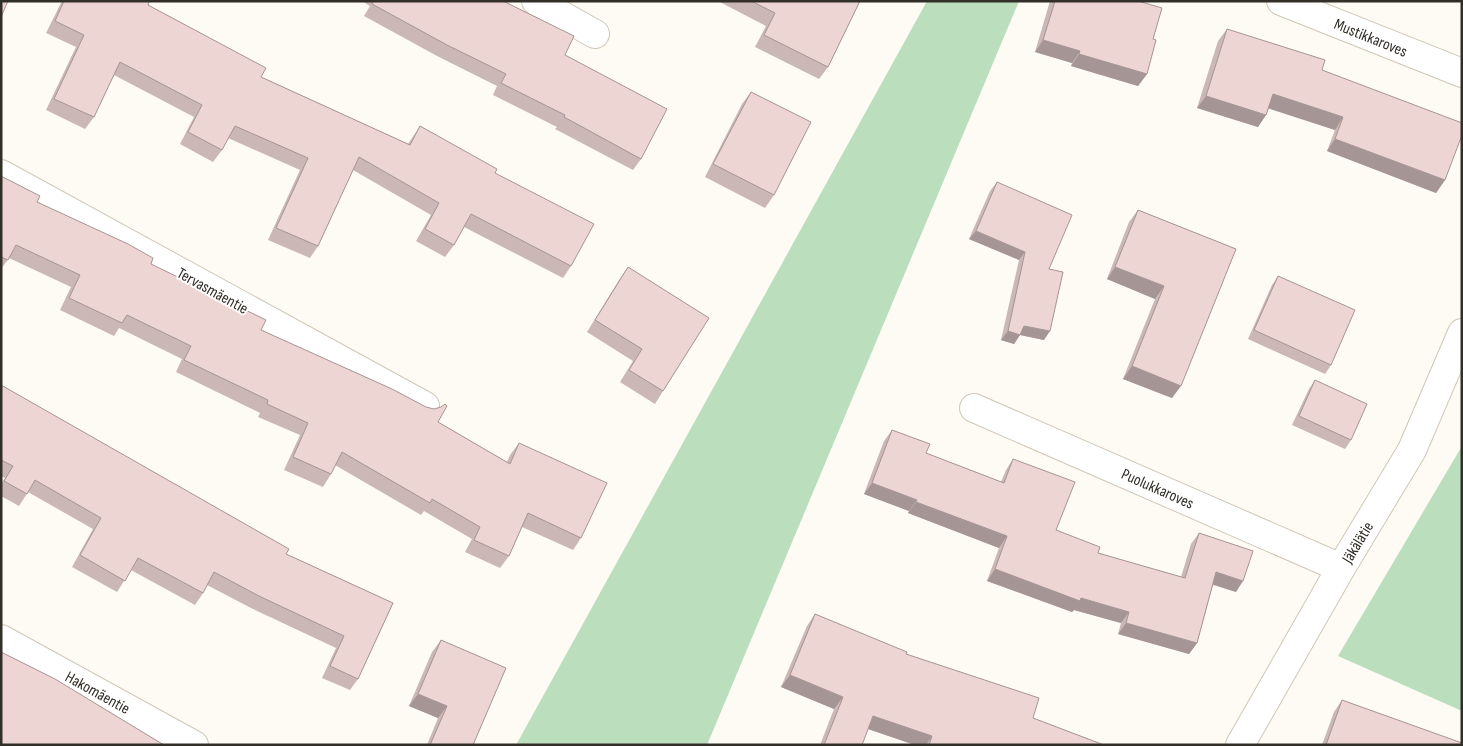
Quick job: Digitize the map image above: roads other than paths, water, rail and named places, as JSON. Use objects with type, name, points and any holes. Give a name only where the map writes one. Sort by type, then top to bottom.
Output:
[{"type":"street","points":[[536,1],[595,34]]},
{"type":"street","name":"Mustikkaroves","points":[[1281,1],[1462,73]]},
{"type":"street","name":"Tervasmäentie","points":[[1,174],[425,406]]},
{"type":"street","name":"Jäkälätie","points":[[1240,745],[1341,568],[1412,450],[1462,333]]},
{"type":"street","name":"Puolukkaroves","points":[[974,408],[1341,568]]},
{"type":"street","name":"Hakomäentie","points":[[1,639],[194,745]]}]
